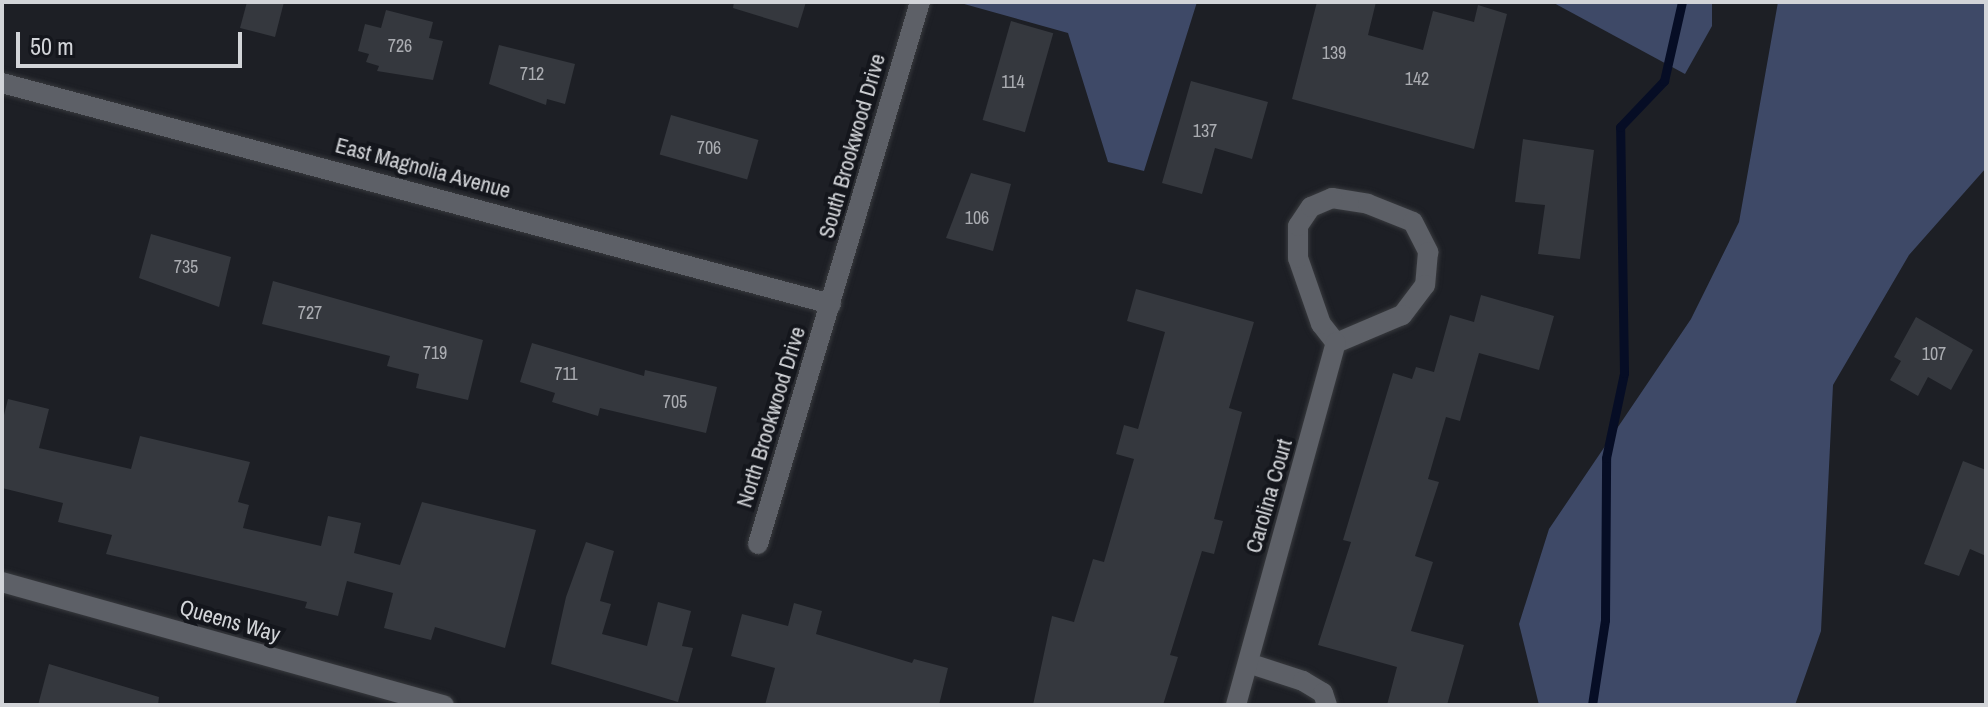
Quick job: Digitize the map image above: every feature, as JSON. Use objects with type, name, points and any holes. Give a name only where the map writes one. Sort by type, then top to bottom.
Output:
[{"type":"street","name":"South Brookwood Drive","points":[[831,304],[920,2]]},
{"type":"street","name":"East Magnolia Avenue","points":[[2,83],[831,304]]},
{"type":"street","points":[[1332,198],[1368,204],[1413,222],[1428,252],[1425,285],[1402,315],[1336,343],[1321,324],[1298,258],[1298,226],[1311,207],[1332,198]]},
{"type":"street","name":"North Brookwood Drive","points":[[758,544],[831,304]]},
{"type":"street","name":"Carolina Court","points":[[1236,705],[1336,343]]},
{"type":"street","name":"Queens Way","points":[[2,582],[444,705]]},
{"type":"street","points":[[1248,663],[1303,681],[1323,693],[1327,705]]},
{"type":"shaded area","points":[[957,2],[1197,2],[1144,171],[1108,162],[1068,33]]},
{"type":"shaded area","points":[[1552,2],[1712,2],[1712,26],[1685,74]]},
{"type":"shaded area","points":[[1778,2],[1986,2],[1986,168],[1909,255],[1833,385],[1821,631],[1795,705],[1539,705],[1519,624],[1549,529],[1691,319],[1739,222]]},
{"type":"building","points":[[247,2],[284,2],[275,37],[240,28]]},
{"type":"building","points":[[734,2],[806,2],[798,28],[733,8]]},
{"type":"building","points":[[1317,2],[1376,2],[1368,35],[1423,50],[1433,11],[1474,22],[1478,5],[1507,14],[1474,149],[1292,99]]},
{"type":"building","points":[[386,10],[433,22],[429,38],[443,41],[433,80],[377,71],[379,66],[366,62],[369,54],[358,51],[365,24],[381,28]]},
{"type":"building","points":[[1011,21],[1053,33],[1025,132],[983,120]]},
{"type":"building","points":[[499,45],[575,64],[565,104],[547,99],[546,105],[489,84]]},
{"type":"building","points":[[1191,81],[1268,102],[1252,159],[1215,148],[1202,194],[1162,183]]},
{"type":"building","points":[[671,115],[758,140],[747,179],[660,154]]},
{"type":"building","points":[[1523,139],[1594,150],[1580,259],[1538,254],[1545,205],[1515,202]]},
{"type":"building","points":[[971,173],[1011,184],[993,251],[946,238]]},
{"type":"building","points":[[151,234],[231,257],[219,307],[139,278]]},
{"type":"building","points":[[273,281],[483,340],[468,400],[416,388],[419,374],[387,366],[390,356],[262,324]]},
{"type":"building","points":[[1136,289],[1254,322],[1229,408],[1242,412],[1214,519],[1223,521],[1214,554],[1202,551],[1170,655],[1178,657],[1163,705],[1033,705],[1052,616],[1074,622],[1093,559],[1104,562],[1134,459],[1116,454],[1124,425],[1138,429],[1165,332],[1127,321]]},
{"type":"building","points":[[1481,295],[1554,316],[1539,370],[1479,353],[1460,421],[1446,417],[1428,479],[1439,482],[1415,556],[1433,562],[1411,631],[1464,645],[1447,705],[1387,705],[1397,667],[1318,645],[1351,542],[1343,540],[1393,373],[1412,379],[1416,367],[1434,372],[1450,315],[1474,322]]},
{"type":"building","points":[[1916,317],[1973,350],[1951,390],[1928,377],[1918,396],[1890,380],[1901,361],[1894,357]]},
{"type":"building","points":[[532,343],[644,376],[645,370],[717,387],[706,433],[600,408],[598,416],[552,402],[555,393],[520,382]]},
{"type":"building","points":[[8,399],[49,409],[39,448],[131,469],[140,436],[250,462],[238,502],[249,505],[243,528],[321,546],[328,516],[361,523],[354,553],[400,565],[422,502],[536,530],[505,648],[435,627],[431,640],[384,628],[393,593],[347,581],[338,616],[305,608],[307,602],[106,554],[112,535],[58,522],[63,503],[2,488],[2,423]]},
{"type":"building","points":[[1963,461],[1986,470],[1986,556],[1970,549],[1959,576],[1924,564]]},
{"type":"building","points":[[586,542],[614,551],[600,601],[611,604],[602,634],[647,646],[658,602],[691,611],[682,646],[693,648],[678,702],[551,664],[566,597]]},
{"type":"building","points":[[794,603],[822,611],[816,634],[912,663],[914,659],[948,668],[939,705],[765,705],[775,668],[731,656],[742,614],[788,626]]},
{"type":"building","points":[[49,664],[159,697],[158,705],[38,705]]},
{"type":"waterway","points":[[1592,705],[1605,620],[1606,458],[1624,373],[1620,127],[1664,81],[1682,2]]}]
